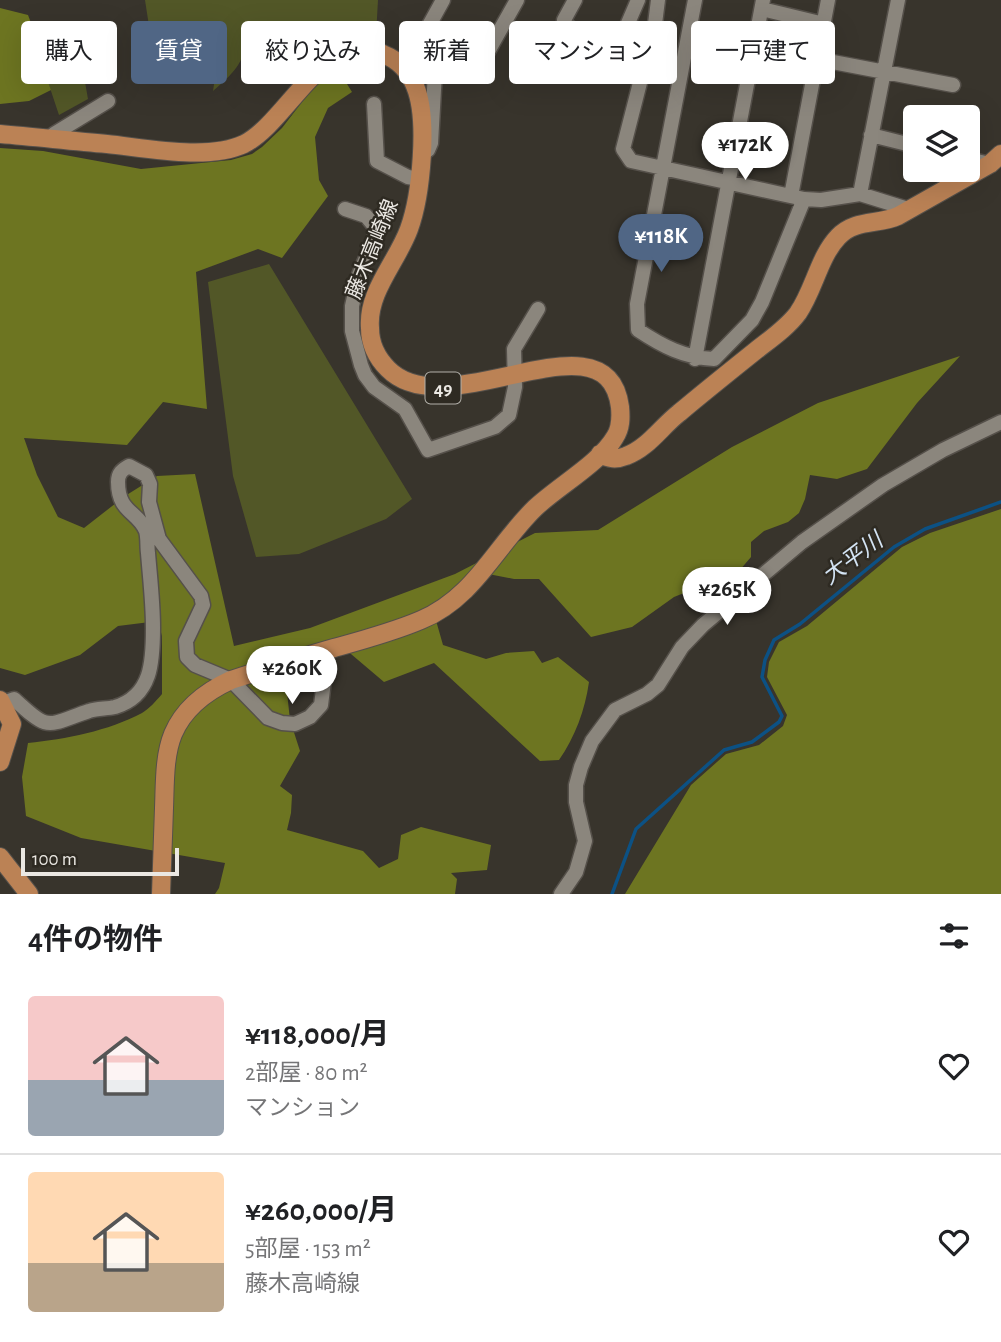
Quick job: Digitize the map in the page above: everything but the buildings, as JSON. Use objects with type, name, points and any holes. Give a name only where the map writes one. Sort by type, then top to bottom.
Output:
[{"type":"main road","points":[[0,134],[179,151],[226,150],[246,143],[270,126],[314,75],[339,56],[354,51],[376,51],[399,64]]},
{"type":"main road","name":"藤木高崎線","points":[[367,353],[373,300],[409,228],[417,200],[422,154],[419,98],[413,84]]},
{"type":"main road","points":[[600,454],[609,459],[625,457],[642,448],[679,413],[784,329],[802,307],[830,248],[844,231],[869,221],[890,219],[995,159]]},
{"type":"main road","name":"49","points":[[161,894],[165,779],[170,746],[180,721],[202,697],[231,680],[424,620],[468,589],[532,511],[615,439],[620,424],[621,412],[615,390],[602,375],[582,366],[561,365],[460,386],[432,388],[419,386],[393,374],[367,353]]},
{"type":"main road","points":[[0,762],[12,724],[1,701]]},
{"type":"main road","points":[[0,857],[29,894]]},
{"type":"street","points":[[432,21],[443,0]]},
{"type":"street","points":[[495,39],[517,0]]},
{"type":"street","points":[[575,0],[565,18],[565,25],[612,50],[618,47],[638,0]]},
{"type":"street","points":[[658,0],[655,24],[624,149],[631,161],[798,197],[821,200],[860,194],[908,209]]},
{"type":"street","points":[[695,0],[637,304],[638,330],[695,359],[714,359],[752,320],[762,303],[798,197],[814,84]]},
{"type":"street","points":[[824,21],[828,0]]},
{"type":"street","points":[[860,194],[898,0]]},
{"type":"street","points":[[695,359],[763,5],[814,21]]},
{"type":"street","points":[[835,62],[953,85]]},
{"type":"street","points":[[422,154],[428,150],[431,143],[434,84]]},
{"type":"street","points":[[52,139],[54,134],[108,101]]},
{"type":"street","points":[[374,104],[377,161],[408,177],[419,179]]},
{"type":"street","points":[[871,135],[903,143]]},
{"type":"street","points":[[345,209],[366,216],[375,225],[376,232],[353,296],[352,324],[367,353],[365,375],[405,409],[428,450],[499,425],[509,415],[515,387],[514,349],[538,309]]},
{"type":"street","points":[[561,894],[576,872],[585,841],[576,802],[576,785],[581,767],[592,741],[615,710],[647,694],[658,685],[682,647],[703,625],[802,542],[883,485],[943,450],[1001,422]]},
{"type":"street","points":[[1,701],[14,699],[39,722],[58,723],[92,709],[113,707],[131,700],[143,689],[152,669],[151,587],[146,531],[121,501],[118,489],[118,476],[122,469],[129,467],[146,475],[150,484],[149,502],[159,539],[201,596],[203,605],[186,640],[187,657],[195,665],[231,680],[268,718],[295,724],[310,717],[321,705],[328,650]]},
{"type":"green space","points":[[145,0],[378,0],[377,21],[241,21],[241,59],[227,78],[227,21],[148,21]]},
{"type":"green space","points":[[0,8],[28,15],[30,21],[21,21],[21,84],[49,84],[51,90],[29,101],[0,104]]},
{"type":"green space","points":[[49,84],[85,84],[88,99],[59,115]]},
{"type":"green space","points":[[316,84],[347,84],[352,92],[328,108],[315,137],[319,180],[328,196],[282,258],[258,249],[196,272],[207,409],[163,402],[127,445],[24,438],[37,475],[58,517],[84,528],[125,496],[157,476],[195,474],[234,646],[310,628],[455,574],[535,533],[598,530],[732,447],[818,403],[960,356],[917,403],[867,469],[837,479],[810,475],[799,513],[788,522],[764,531],[751,542],[751,557],[739,571],[674,597],[632,627],[591,637],[539,579],[514,579],[478,572],[433,610],[443,645],[486,659],[506,653],[534,651],[542,663],[558,657],[589,682],[579,723],[559,760],[540,761],[434,663],[384,682],[338,643],[278,656],[285,674],[290,720],[300,751],[280,786],[292,795],[287,830],[363,851],[379,868],[398,859],[401,835],[421,827],[491,845],[487,870],[451,873],[457,879],[455,894],[215,894],[225,863],[81,838],[26,816],[22,777],[28,743],[101,729],[142,713],[162,694],[162,636],[158,621],[118,626],[80,655],[25,675],[0,668],[0,148],[43,151],[141,169],[231,160],[252,154],[282,128]]},
{"type":"green space","points":[[269,264],[412,499],[386,519],[299,554],[256,557],[233,476],[208,282]]},
{"type":"green space","points":[[1001,509],[1001,894],[625,894],[691,785],[726,754],[759,745],[783,726],[787,715],[767,677],[769,662],[779,642],[807,626],[902,547],[930,533]]},
{"type":"waterway","name":"大平川","points":[[612,894],[636,829],[724,750],[752,742],[779,722],[782,716],[762,677],[765,660],[774,640],[800,624],[894,547],[925,529],[1001,502]]}]
